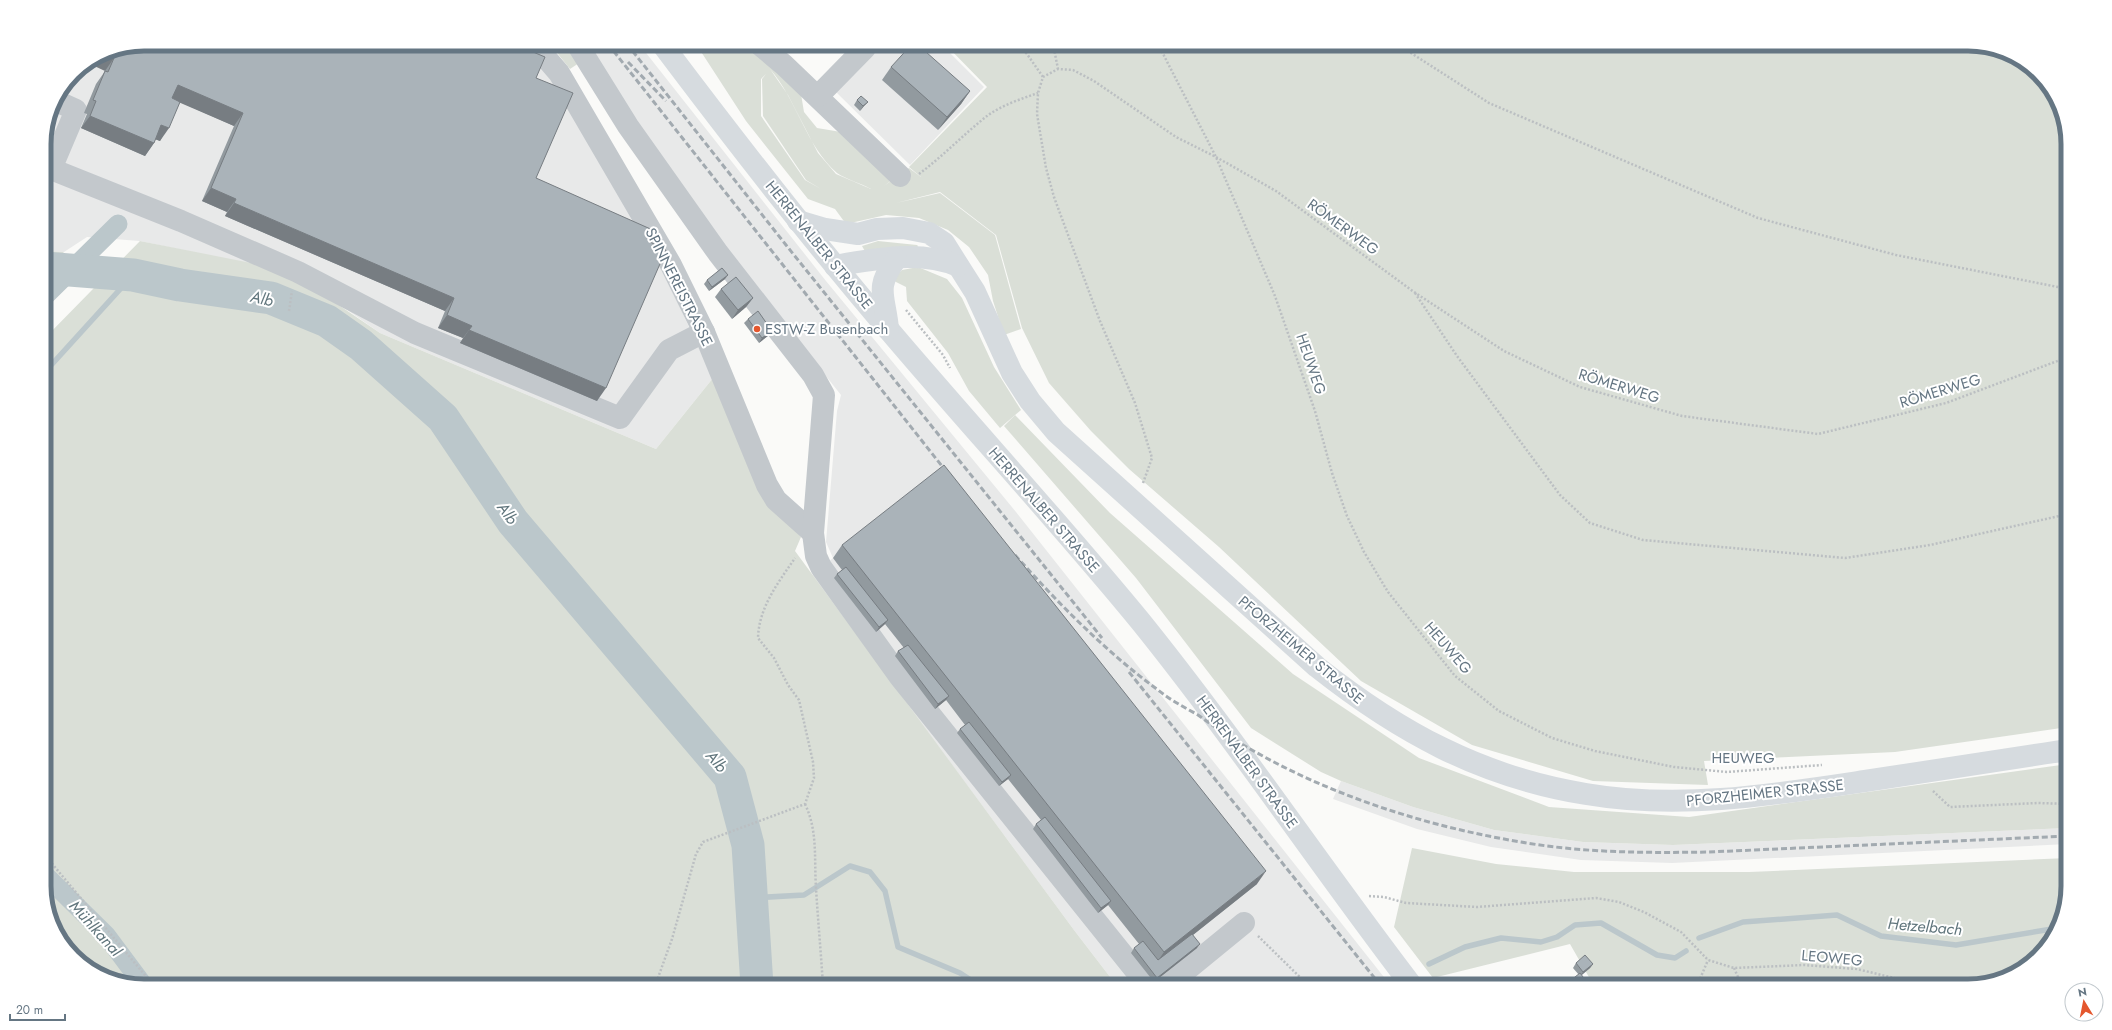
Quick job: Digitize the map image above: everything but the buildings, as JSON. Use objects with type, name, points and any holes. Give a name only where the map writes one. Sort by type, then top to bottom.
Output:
[{"type":"main road","name":"HERRENALBER STRASSE","points":[[667,51],[798,221],[835,266],[1092,564],[1169,657],[1348,902],[1407,979]]},
{"type":"main road","points":[[798,221],[825,229],[858,234],[835,266]]},
{"type":"main road","name":"PFORZHEIMER STRASSE","points":[[858,234],[877,229],[903,228],[929,233],[944,243],[975,292],[1012,373],[1030,401],[1056,432],[1317,667],[1359,700],[1451,754],[1496,771],[1540,784],[1586,794],[1679,802],[1732,799],[1796,792],[2061,751]]},
{"type":"main road","points":[[835,266],[863,261],[927,257],[942,259],[958,266]]},
{"type":"main road","points":[[889,330],[882,292],[882,282],[896,259]]},
{"type":"street","name":"SPINNEREISTRASSE","points":[[540,51],[559,73],[671,265],[704,332],[767,485],[780,504],[813,533]]},
{"type":"street","points":[[581,51],[633,133],[718,253],[813,375],[824,395],[813,533],[816,556],[821,567],[900,677],[1142,979]]},
{"type":"street","points":[[767,51],[824,103],[900,176]]},
{"type":"street","points":[[824,103],[863,51]]},
{"type":"street","points":[[51,167],[76,110],[61,103]]},
{"type":"street","points":[[51,177],[181,222],[298,272],[414,333],[620,418],[669,350],[704,332]]},
{"type":"street","points":[[1176,979],[1244,923]]},
{"type":"path","points":[[1024,51],[1043,77]]},
{"type":"path","points":[[1054,51],[1058,69],[1043,77],[1038,93],[1037,114],[1040,142],[1054,197],[1100,320],[1135,403],[1152,458],[1144,482],[1129,498]]},
{"type":"path","name":"HEUWEG","points":[[1162,51],[1216,157],[1275,296],[1315,411],[1332,473],[1347,516],[1360,544],[1388,592],[1455,676],[1506,714],[1552,738],[1595,751],[1674,767],[1727,772],[1826,765]]},
{"type":"path","points":[[1407,51],[1489,103],[1758,218],[1896,255],[2061,288]]},
{"type":"path","name":"RÖMERWEG","points":[[1058,69],[1073,70],[1094,81],[1176,136],[1276,191],[1414,292],[1504,351],[1580,387],[1682,416],[1818,434],[1946,403],[2061,360]]},
{"type":"path","points":[[900,176],[907,172],[917,175],[943,156],[988,115],[1010,103],[1038,93]]},
{"type":"path","points":[[1414,292],[1457,356],[1560,495],[1590,523],[1643,540],[1844,558],[1930,545],[2061,516]]},
{"type":"path","points":[[289,311],[290,302]]},
{"type":"path","points":[[813,533],[767,601],[758,623],[758,638],[774,658],[788,685],[799,700],[813,762],[814,778],[805,804],[811,817],[814,833],[816,889],[822,979]]},
{"type":"path","points":[[1915,773],[1950,807],[2038,803],[2061,804]]},
{"type":"path","points":[[658,979],[672,939],[696,854],[703,842],[805,804]]},
{"type":"path","points":[[51,862],[148,979]]},
{"type":"path","points":[[1361,896],[1384,897],[1406,903],[1477,907],[1589,898],[1619,902],[1644,912],[1680,932],[1708,960],[1700,979]]},
{"type":"path","points":[[1244,923],[1302,979]]},
{"type":"path","name":"LEOWEG","points":[[1708,960],[1734,968],[1804,965],[1858,969],[1899,979]]},
{"type":"path","points":[[1734,968],[1739,979]]},
{"type":"shaded area","points":[[144,51],[527,51],[552,78],[665,276],[713,378],[656,449],[380,333],[296,274],[140,241],[87,237],[64,252],[51,251],[51,138],[54,120],[58,108],[70,87],[87,70],[108,58],[126,53]]},
{"type":"shaded area","points":[[556,51],[576,51],[582,61],[570,69]]},
{"type":"shaded area","points":[[588,51],[645,51],[826,281],[1016,512],[1385,979],[1112,979],[812,575],[833,558],[826,542],[837,411],[841,395],[733,259]]},
{"type":"shaded area","points":[[701,51],[757,51],[800,88],[804,112],[817,128],[841,132],[893,179],[884,186],[909,168],[921,177],[909,167],[987,87],[952,51],[1968,51],[1998,56],[2020,67],[2038,83],[2045,92],[2056,114],[2061,138],[2061,728],[1895,752],[1704,761],[1708,785],[1593,781],[1472,745],[1361,681],[1219,547],[1129,469],[1091,431],[1049,383],[1022,328],[996,235],[940,192],[896,203],[940,193],[995,235],[1021,329],[1004,335],[993,301],[988,275],[969,247],[948,230],[919,218],[886,215],[846,224],[835,209],[808,199],[746,121]],"holes":[[[766,74],[762,79],[763,116],[806,180],[821,189],[805,180],[761,116],[761,79]],[[810,138],[826,162],[837,173],[844,178],[836,174],[818,153]]]},
{"type":"shaded area","points":[[870,51],[948,51],[984,87],[910,165],[834,90]]},
{"type":"shaded area","points":[[140,241],[287,270],[380,333],[656,449],[713,378],[764,494],[801,537],[795,551],[1112,979],[138,979],[114,974],[92,963],[74,947],[67,938],[56,916],[51,892],[51,332]]},
{"type":"shaded area","points":[[878,241],[918,246],[917,248],[866,253],[862,246]]},
{"type":"shaded area","points":[[51,251],[64,252],[51,265]]},
{"type":"shaded area","points":[[918,267],[947,279],[962,298],[994,367],[1021,410],[1000,428],[969,391],[948,353],[907,301],[906,287],[892,280],[902,270]]},
{"type":"shaded area","points":[[1015,415],[1110,513],[1293,674],[1419,758],[1549,807],[1689,817],[2061,765],[2061,828],[1673,845],[1583,842],[1494,830],[1413,807],[1341,781],[1321,772],[1251,728],[1136,578],[1004,426]]},
{"type":"shaded area","points":[[1341,781],[1413,807],[1494,830],[1583,842],[1673,845],[2061,828],[2061,844],[1672,863],[1581,860],[1491,847],[1417,829],[1333,799]]},
{"type":"shaded area","points":[[1412,848],[1496,864],[1574,872],[1749,872],[2061,858],[2061,886],[2058,910],[2054,922],[2042,943],[2025,960],[2015,967],[1992,976],[1980,978],[1590,979],[1570,944],[1433,978],[1394,927]]},
{"type":"waterway","points":[[51,290],[118,224]]},
{"type":"waterway","name":"Alb","points":[[51,269],[133,275],[180,285],[271,298],[327,321],[361,345],[443,418],[513,522],[730,777],[748,845],[757,979]]},
{"type":"waterway","points":[[51,365],[133,275]]},
{"type":"waterway","name":"Hetzelbach","points":[[751,898],[804,895],[850,866],[870,872],[885,891],[898,947],[960,973],[969,979]]},
{"type":"waterway","name":"Mühlkanal","points":[[51,881],[106,935],[139,979]]},
{"type":"waterway","name":"Hetzelbach","points":[[1699,938],[1743,922],[1837,915],[1881,936],[1956,945],[2050,929]]},
{"type":"waterway","name":"Hetzelbach","points":[[1429,964],[1465,947],[1501,938],[1541,942],[1557,937],[1575,925],[1601,923],[1657,955],[1675,958],[1686,951]]},
{"type":"railway","points":[[614,51],[949,475]]},
{"type":"railway","points":[[633,51],[786,245],[1102,638]]},
{"type":"railway","points":[[628,62],[666,101]]},
{"type":"railway","points":[[1015,555],[1048,591],[1119,659],[1167,697],[1198,715],[1230,737],[1272,761],[1341,793],[1376,806],[1448,827],[1544,846],[1638,852],[1709,852],[2061,836]]},
{"type":"railway","points":[[1129,672],[1375,979]]},
{"type":"place","name":"ESTW-Z Busenbach","points":[[757,329]]}]
